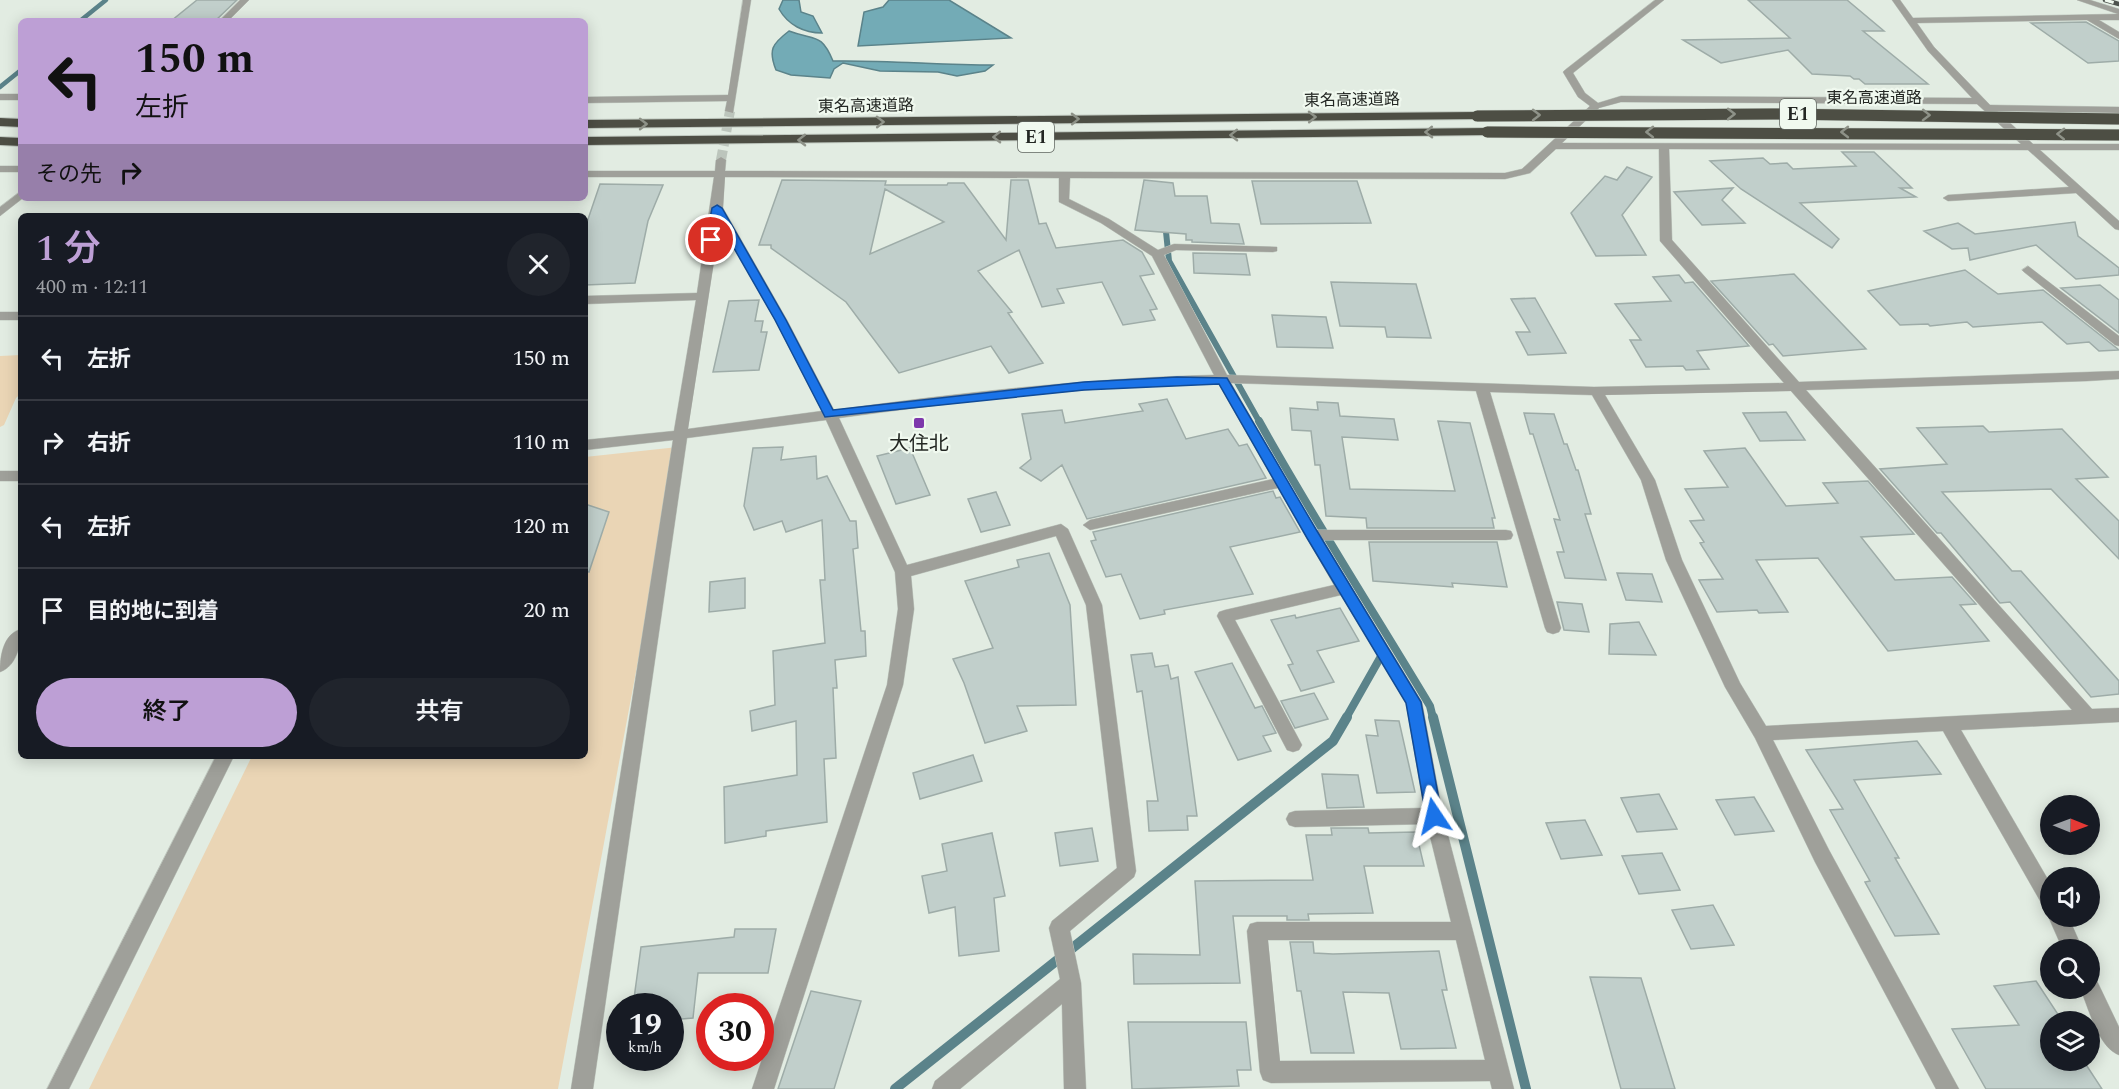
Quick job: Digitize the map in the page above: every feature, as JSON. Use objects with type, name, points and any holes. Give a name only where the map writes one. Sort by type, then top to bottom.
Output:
[{"type":"highway","name":"東名高速道路","points":[[588,124],[1806,114],[2119,119]]},
{"type":"highway","points":[[0,122],[18,123]]},
{"type":"highway","name":"東名高速道路","points":[[588,141],[1487,132],[2119,135]]},
{"type":"highway","points":[[0,141],[18,142]]},
{"type":"street","points":[[226,18],[244,0]]},
{"type":"street","points":[[730,111],[747,0]]},
{"type":"street","points":[[1596,106],[1581,95],[1568,72],[1660,0]]},
{"type":"street","points":[[1896,0],[1931,49],[1980,101],[2119,227]]},
{"type":"street","points":[[2081,0],[2119,12]]},
{"type":"street","points":[[1909,21],[2119,17]]},
{"type":"street","points":[[2090,18],[2119,36]]},
{"type":"street","points":[[0,97],[18,97]]},
{"type":"street","points":[[588,100],[732,98]]},
{"type":"street","points":[[588,174],[721,172],[1505,176],[1526,171],[1596,106],[1621,99],[1980,101]]},
{"type":"street","points":[[1989,108],[2119,110]]},
{"type":"street","points":[[1551,146],[2119,147]]},
{"type":"street","points":[[1664,146],[1666,241],[2088,717]]},
{"type":"street","points":[[582,1089],[715,214],[721,160]]},
{"type":"street","points":[[0,169],[18,169]]},
{"type":"street","points":[[1065,174],[1064,200],[1105,221],[1157,254],[1223,380],[1312,535],[1414,702],[1434,816],[1500,1079],[1271,1072],[1257,931],[1462,931]]},
{"type":"street","points":[[1948,198],[2078,190]]},
{"type":"street","points":[[0,213],[18,197]]},
{"type":"street","points":[[715,214],[781,320],[830,414],[903,572],[906,609],[896,685],[763,1089]]},
{"type":"street","points":[[1157,254],[1174,247],[1273,249]]},
{"type":"street","points":[[2028,270],[2119,342]]},
{"type":"street","points":[[588,300],[702,296]]},
{"type":"street","points":[[0,316],[18,316]]},
{"type":"street","points":[[588,445],[680,436],[830,414],[1084,386],[1177,380],[1378,383],[1596,391],[2119,375]]},
{"type":"street","points":[[1482,388],[1553,628]]},
{"type":"street","points":[[1596,391],[1648,480],[1674,560],[1733,687],[1761,733],[1822,856],[1948,1089]]},
{"type":"street","points":[[0,476],[18,476]]},
{"type":"street","points":[[1090,525],[1282,482]]},
{"type":"street","points":[[903,572],[1061,529],[1094,605],[1127,871],[1059,928],[1070,976],[1075,1089]]},
{"type":"street","points":[[1312,535],[1506,535]]},
{"type":"street","points":[[1293,745],[1225,616],[1345,588]]},
{"type":"street","points":[[0,665],[18,639]]},
{"type":"street","points":[[1761,733],[1947,722],[2117,718]]},
{"type":"street","points":[[1947,722],[2040,883]]},
{"type":"street","points":[[58,1089],[223,759]]},
{"type":"street","points":[[1295,819],[1434,816]]},
{"type":"street","points":[[943,1089],[1070,976]]},
{"type":"street","points":[[2095,999],[2107,1027],[2119,1045]]},
{"type":"shaded area","points":[[18,355],[18,396],[4,425],[0,427],[0,356]]},
{"type":"shaded area","points":[[678,447],[558,1089],[89,1089],[251,759],[588,759],[588,457]]},
{"type":"water","points":[[783,0],[799,0],[801,12],[813,16],[822,33],[803,30],[787,20],[779,9]]},
{"type":"water","points":[[889,0],[949,0],[1011,38],[858,46],[864,12],[883,7]]},
{"type":"water","points":[[789,31],[821,41],[833,61],[993,65],[985,71],[957,76],[938,72],[880,71],[843,63],[834,69],[830,78],[791,75],[776,70],[772,57],[775,44]]},
{"type":"building","points":[[197,0],[237,0],[218,18],[175,18]]},
{"type":"building","points":[[1748,0],[1847,0],[1884,31],[1863,31],[1928,84],[1865,84],[1850,76],[1812,74],[1788,50],[1721,63],[1683,40],[1790,38]]},
{"type":"building","points":[[2086,22],[2119,41],[2119,61],[2088,63],[2031,23]]},
{"type":"building","points":[[1842,152],[1874,152],[1912,188],[1900,188],[1916,197],[1800,203],[1839,239],[1832,248],[1741,189],[1710,161],[1763,158],[1770,164],[1787,163],[1793,169],[1856,166]]},
{"type":"building","points":[[1627,167],[1652,177],[1622,215],[1646,255],[1596,256],[1571,213],[1605,176],[1617,180]]},
{"type":"building","points":[[782,180],[886,181],[885,185],[964,183],[1006,240],[1011,180],[1028,180],[1039,224],[1046,223],[1056,248],[1123,240],[1142,252],[1154,274],[1140,276],[1157,309],[1150,310],[1155,320],[1123,325],[1102,282],[1057,289],[1064,303],[1042,307],[1019,250],[978,271],[1012,312],[1008,313],[1043,363],[1009,373],[991,346],[899,373],[846,302],[771,248],[771,245],[759,245]],"holes":[[[885,189],[944,222],[870,254]]]},
{"type":"building","points":[[1144,180],[1173,183],[1175,196],[1207,196],[1211,223],[1239,224],[1244,244],[1192,242],[1192,240],[1186,240],[1186,234],[1135,230]]},
{"type":"building","points":[[1252,181],[1357,181],[1371,223],[1261,224]]},
{"type":"building","points":[[600,184],[663,185],[648,221],[635,283],[588,285],[588,219]]},
{"type":"building","points":[[1733,188],[1722,200],[1745,223],[1702,225],[1674,192]]},
{"type":"building","points":[[2075,222],[2078,236],[2119,268],[2119,275],[2076,279],[2036,245],[1970,260],[1968,248],[1952,249],[1924,231],[1958,223],[1975,234]]},
{"type":"building","points":[[1193,253],[1246,254],[1250,275],[1194,273]]},
{"type":"building","points":[[1965,270],[1998,294],[2043,290],[2119,350],[2099,351],[2089,342],[2067,344],[2042,322],[1973,327],[1967,322],[1930,326],[1928,324],[1900,325],[1868,291]]},
{"type":"building","points":[[1794,274],[1866,349],[1783,356],[1773,344],[1769,345],[1711,281]]},
{"type":"building","points":[[1679,275],[1685,283],[1693,282],[1749,346],[1697,351],[1709,369],[1686,370],[1683,366],[1646,367],[1630,340],[1641,340],[1615,304],[1671,301],[1653,277]]},
{"type":"building","points":[[1331,282],[1416,284],[1431,338],[1387,337],[1385,327],[1340,326]]},
{"type":"building","points":[[2100,285],[2119,300],[2119,333],[2061,288]]},
{"type":"building","points":[[1535,298],[1566,353],[1528,355],[1516,332],[1530,332],[1511,299]]},
{"type":"building","points":[[759,300],[755,321],[763,321],[761,332],[767,332],[759,370],[713,372],[729,301]]},
{"type":"building","points":[[1272,315],[1326,317],[1333,348],[1277,347]]},
{"type":"building","points":[[1167,399],[1186,439],[1228,429],[1239,446],[1247,444],[1266,478],[1087,519],[1062,465],[1041,481],[1020,468],[1031,459],[1022,414],[1062,410],[1065,423],[1143,411],[1139,404]]},
{"type":"building","points":[[1317,402],[1338,403],[1340,416],[1394,419],[1398,440],[1342,437],[1350,489],[1455,491],[1438,421],[1470,423],[1495,518],[1492,518],[1494,528],[1367,528],[1366,518],[1326,516],[1320,465],[1315,465],[1311,431],[1292,430],[1290,408],[1318,410]]},
{"type":"building","points":[[1786,412],[1805,440],[1760,441],[1743,413]]},
{"type":"building","points":[[1524,413],[1554,414],[1564,444],[1567,444],[1576,470],[1578,470],[1591,514],[1585,514],[1606,580],[1565,578],[1557,552],[1564,552],[1554,519],[1560,520],[1533,434],[1530,434]]},
{"type":"building","points":[[1983,426],[1989,432],[2062,429],[2108,477],[2076,479],[2119,521],[2119,559],[2051,489],[1942,492],[2012,571],[2021,571],[2119,681],[2119,694],[2091,697],[2010,602],[2000,603],[1941,533],[1937,533],[1880,469],[1947,464],[1917,428]]},
{"type":"building","points":[[783,447],[781,460],[816,456],[817,479],[827,476],[850,521],[856,521],[858,548],[853,549],[861,631],[865,631],[866,656],[835,660],[837,688],[833,688],[836,758],[824,759],[827,822],[766,831],[766,836],[725,843],[724,787],[797,775],[796,721],[752,731],[750,711],[775,705],[773,651],[825,643],[820,580],[825,580],[822,520],[786,532],[782,521],[754,530],[744,506],[753,448]]},
{"type":"building","points":[[910,448],[930,495],[896,504],[877,456]]},
{"type":"building","points":[[1745,448],[1786,506],[1838,503],[1823,483],[1868,481],[1914,534],[1861,537],[1895,580],[1952,577],[1976,604],[1960,605],[1989,641],[1888,651],[1818,558],[1756,560],[1788,612],[1759,613],[1757,610],[1717,612],[1699,580],[1723,579],[1700,543],[1704,542],[1690,521],[1704,520],[1685,489],[1728,487],[1704,451]]},
{"type":"building","points":[[1273,491],[1276,498],[1280,497],[1300,532],[1230,547],[1253,594],[1164,610],[1165,614],[1140,619],[1121,574],[1106,577],[1091,541],[1096,540],[1093,532]]},
{"type":"building","points":[[996,492],[1010,525],[981,532],[968,499]]},
{"type":"building","points":[[588,505],[609,512],[588,572]]},
{"type":"building","points":[[1369,542],[1497,542],[1507,587],[1452,583],[1453,587],[1373,581]]},
{"type":"building","points":[[1049,553],[1070,605],[1076,705],[1017,706],[1027,731],[985,743],[953,659],[993,648],[965,581],[1019,567],[1017,560]]},
{"type":"building","points":[[1617,573],[1652,574],[1662,602],[1626,600]]},
{"type":"building","points":[[745,578],[745,608],[709,612],[710,582]]},
{"type":"building","points":[[1557,602],[1582,604],[1589,632],[1564,630]]},
{"type":"building","points":[[1340,608],[1359,641],[1317,651],[1334,682],[1301,691],[1288,665],[1293,664],[1271,620],[1295,615],[1296,618]]},
{"type":"building","points":[[1639,622],[1656,655],[1609,654],[1610,624]]},
{"type":"building","points":[[1152,653],[1155,667],[1168,665],[1171,679],[1178,677],[1197,816],[1187,816],[1188,830],[1149,831],[1147,801],[1158,801],[1142,691],[1137,692],[1131,655]]},
{"type":"building","points":[[1232,663],[1255,708],[1262,706],[1276,733],[1263,736],[1271,751],[1238,760],[1195,672]]},
{"type":"building","points":[[1314,693],[1328,719],[1295,728],[1281,701]]},
{"type":"building","points":[[1375,720],[1399,721],[1415,792],[1377,793],[1366,735],[1378,736]]},
{"type":"building","points":[[1917,741],[1941,774],[1854,780],[1939,934],[1895,936],[1865,882],[1870,881],[1830,810],[1843,809],[1806,750]]},
{"type":"building","points":[[973,755],[982,781],[920,799],[913,773]]},
{"type":"building","points":[[1322,774],[1358,775],[1364,807],[1327,808]]},
{"type":"building","points":[[1659,794],[1677,829],[1637,832],[1621,798]]},
{"type":"building","points":[[1754,797],[1774,831],[1735,835],[1716,800]]},
{"type":"building","points":[[1585,820],[1602,855],[1561,859],[1546,823]]},
{"type":"building","points":[[1092,828],[1098,861],[1060,866],[1055,833]]},
{"type":"building","points":[[1331,828],[1368,828],[1369,833],[1416,832],[1424,866],[1364,866],[1373,913],[1308,914],[1309,920],[1287,920],[1287,916],[1233,916],[1240,983],[1134,984],[1133,954],[1200,955],[1195,881],[1313,880],[1306,835],[1332,835]]},
{"type":"building","points":[[992,833],[1005,896],[994,898],[999,951],[959,956],[955,907],[929,913],[922,876],[947,871],[942,844]]},
{"type":"building","points":[[1662,853],[1680,890],[1639,894],[1622,856]]},
{"type":"building","points":[[1713,905],[1734,945],[1691,949],[1672,910]]},
{"type":"building","points":[[735,929],[776,929],[768,973],[698,973],[693,1018],[684,1019],[684,993],[635,993],[641,947],[734,937]]},
{"type":"building","points":[[1290,942],[1313,942],[1314,953],[1439,951],[1447,990],[1442,990],[1456,1048],[1401,1049],[1389,993],[1343,992],[1354,1053],[1311,1053],[1301,991],[1297,991]]},
{"type":"building","points":[[1590,977],[1641,978],[1675,1089],[1621,1089]]},
{"type":"building","points":[[2036,981],[2040,987],[2040,999],[2048,999],[2056,1011],[2040,1011],[2040,1071],[2090,1071],[2102,1089],[1986,1089],[1952,1029],[2019,1025],[1994,986]]},
{"type":"building","points":[[811,991],[861,1001],[834,1089],[778,1089]]},
{"type":"building","points":[[1128,1022],[1246,1022],[1251,1070],[1237,1070],[1239,1086],[1132,1089]]},
{"type":"waterway","points":[[84,18],[106,0]]},
{"type":"waterway","points":[[0,87],[18,72]]},
{"type":"waterway","points":[[1165,222],[1169,261],[1260,423]]},
{"type":"waterway","points":[[1259,421],[1430,706],[1433,718]]},
{"type":"waterway","points":[[1346,718],[1384,651]]},
{"type":"waterway","points":[[895,1089],[1333,741],[1347,717]]},
{"type":"waterway","points":[[1433,717],[1526,1089]]},
{"type":"tunnel","points":[[721,160],[730,111]]},
{"type":"railway","points":[[2105,0],[2119,4]]},
{"type":"place","name":"大住北","points":[[919,423]]},
{"type":"route","points":[[711,240],[717,208],[781,320],[830,414],[1084,386],[1177,380],[1223,380],[1312,535],[1414,702],[1434,816]]}]
